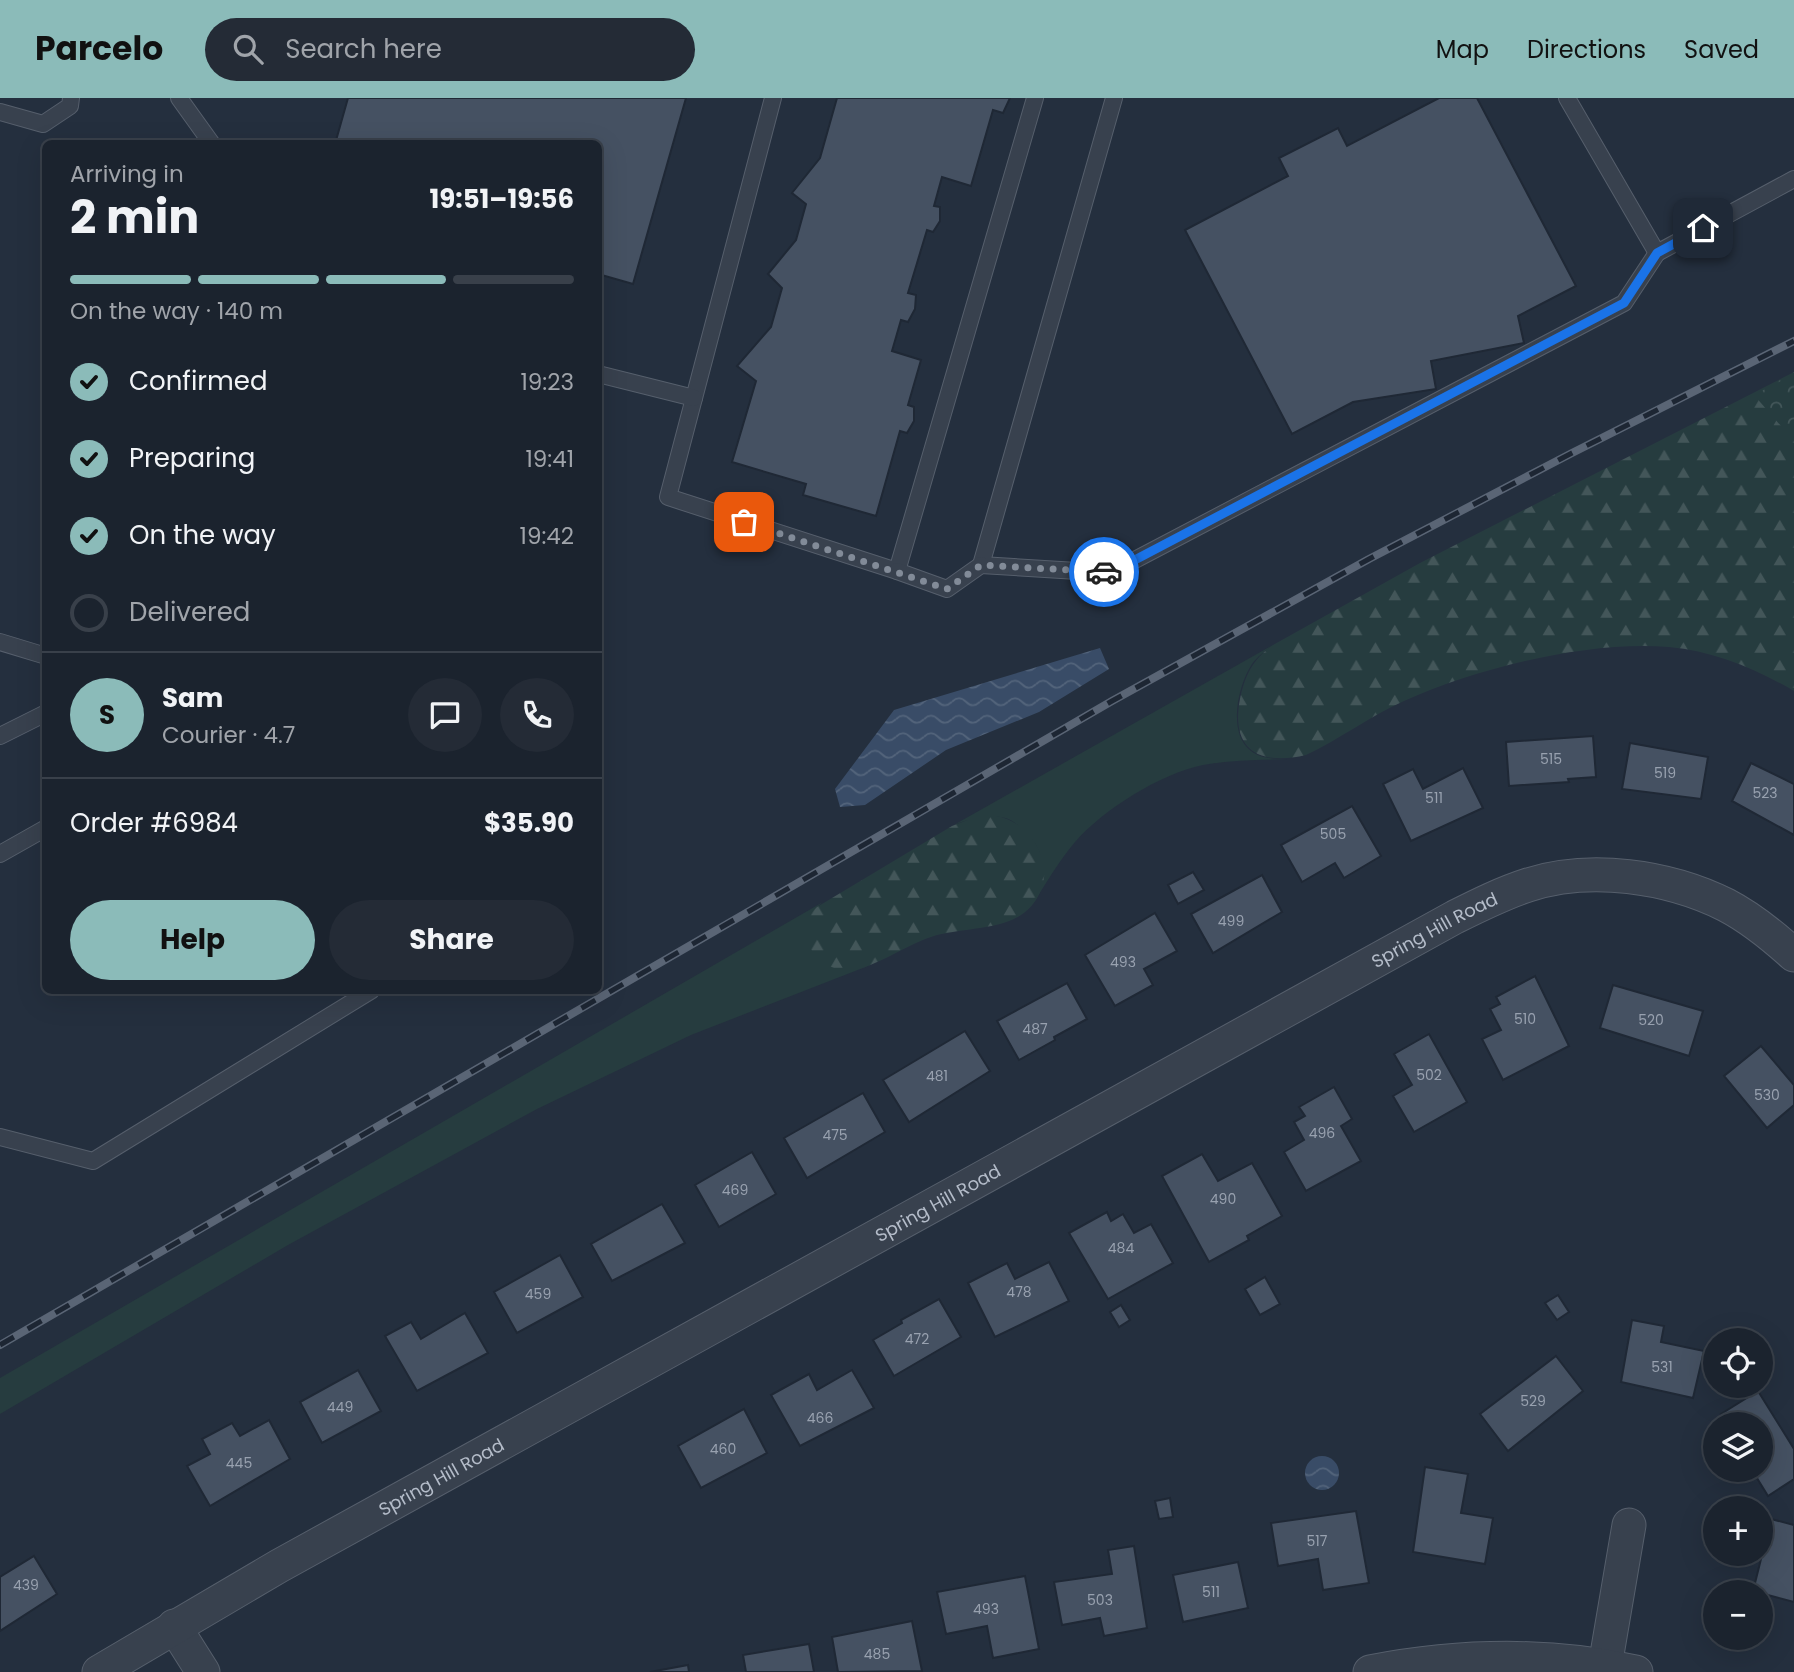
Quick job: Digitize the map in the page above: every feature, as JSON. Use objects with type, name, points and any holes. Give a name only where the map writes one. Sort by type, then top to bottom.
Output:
[{"type":"street","name":"Spring Hill Road","points":[[99,1672],[291,1559],[1455,917],[1501,895],[1556,878],[1601,876],[1649,880],[1681,887],[1727,906],[1757,925],[1794,955]]},
{"type":"street","points":[[1370,1672],[1444,1661],[1526,1658],[1620,1669],[1629,1525]]},
{"type":"street","points":[[174,1626],[203,1672]]},
{"type":"lane","points":[[0,112],[43,124],[70,106],[71,98]]},
{"type":"lane","points":[[178,98],[209,140]]},
{"type":"lane","points":[[773,98],[668,498],[947,589],[981,565],[1110,573],[1624,303],[1657,253],[1794,179]]},
{"type":"lane","points":[[897,571],[1035,98]]},
{"type":"lane","points":[[981,565],[1114,98]]},
{"type":"lane","points":[[1567,98],[1657,253]]},
{"type":"lane","points":[[602,375],[694,398]]},
{"type":"lane","points":[[0,642],[42,655]]},
{"type":"lane","points":[[0,736],[42,715]]},
{"type":"lane","points":[[0,854],[42,830]]},
{"type":"lane","points":[[0,1137],[93,1161],[365,994]]},
{"type":"green space","points":[[1794,372],[1794,691],[1750,668],[1702,652],[1669,647],[1604,648],[1534,659],[1433,689],[1391,707],[1306,755],[1290,758],[1262,756],[1244,742],[1238,716],[1242,690],[1255,662],[1273,645],[1420,563]]},
{"type":"green space","points":[[1794,374],[1794,441],[1754,395]]},
{"type":"green space","points":[[1273,645],[1252,664],[1247,673],[1239,696],[1237,721],[1244,743],[1255,754],[1273,759],[1288,759],[1203,765],[1151,785],[1101,817],[1075,842],[1033,904],[1041,884],[1043,865],[1037,847],[1020,827],[1010,820],[994,817],[975,818],[952,826]]},
{"type":"green space","points":[[989,815],[1014,822],[1021,827],[1033,839],[1043,859],[1042,887],[1024,913],[996,925],[931,937],[856,970],[835,969],[816,956],[806,937],[806,927],[809,917],[817,907],[952,826]]},
{"type":"green space","points":[[823,902],[817,907],[858,969],[868,966],[691,1035],[537,1109],[288,1245],[0,1414],[0,1378]]},
{"type":"water","points":[[1100,648],[1109,669],[1039,712],[946,750],[865,805],[840,807],[835,789],[894,710]]},
{"type":"water","points":[[1322,1456],[1334,1461],[1339,1473],[1334,1485],[1322,1490],[1310,1485],[1305,1473],[1310,1461]]},
{"type":"building","points":[[348,98],[686,98],[633,284],[602,275],[602,140],[336,140]]},
{"type":"building","points":[[837,98],[1010,98],[1003,113],[993,110],[971,186],[942,177],[934,206],[940,207],[940,221],[933,232],[927,230],[908,293],[916,295],[915,309],[908,322],[901,320],[892,351],[921,360],[908,405],[914,407],[914,421],[907,433],[900,431],[876,516],[803,495],[806,484],[732,462],[756,381],[737,366],[771,327],[782,288],[768,274],[796,240],[806,204],[792,193],[820,158]]},
{"type":"building","points":[[1439,98],[1477,98],[1576,286],[1518,316],[1524,343],[1431,361],[1436,389],[1353,402],[1292,434],[1185,230],[1288,176],[1279,158],[1338,128],[1347,146]]},
{"type":"building","points":[[1593,736],[1596,777],[1568,779],[1569,782],[1509,786],[1506,742]]},
{"type":"building","points":[[1630,743],[1708,757],[1701,799],[1622,789]]},
{"type":"building","points":[[1751,763],[1794,784],[1794,835],[1732,801]]},
{"type":"building","points":[[1463,768],[1483,808],[1411,841],[1383,784],[1413,769],[1423,789]]},
{"type":"building","points":[[1352,806],[1381,856],[1344,878],[1335,863],[1302,882],[1281,845]]},
{"type":"building","points":[[1193,872],[1204,890],[1178,904],[1168,885]]},
{"type":"building","points":[[1262,875],[1282,912],[1213,953],[1191,914]]},
{"type":"building","points":[[1155,913],[1177,951],[1144,969],[1153,985],[1115,1006],[1085,955]]},
{"type":"building","points":[[1535,976],[1569,1046],[1503,1080],[1482,1039],[1501,1030],[1490,1009],[1500,1004],[1496,997]]},
{"type":"building","points":[[1067,983],[1087,1019],[1019,1060],[997,1021]]},
{"type":"building","points":[[1613,985],[1703,1011],[1689,1056],[1600,1028]]},
{"type":"building","points":[[965,1031],[990,1071],[909,1122],[883,1080]]},
{"type":"building","points":[[1429,1034],[1467,1102],[1414,1132],[1393,1096],[1412,1085],[1394,1054]]},
{"type":"building","points":[[1761,1046],[1794,1085],[1794,1105],[1767,1128],[1724,1076]]},
{"type":"building","points":[[1334,1087],[1352,1119],[1341,1126],[1361,1161],[1306,1191],[1284,1152],[1304,1140],[1294,1122],[1305,1116],[1299,1107]]},
{"type":"building","points":[[863,1093],[885,1132],[807,1178],[784,1138]]},
{"type":"building","points":[[752,1152],[776,1194],[719,1227],[695,1185]]},
{"type":"building","points":[[1202,1154],[1218,1181],[1252,1163],[1282,1216],[1247,1236],[1249,1240],[1209,1262],[1162,1176]]},
{"type":"building","points":[[662,1204],[685,1243],[612,1281],[591,1244]]},
{"type":"building","points":[[1107,1212],[1111,1221],[1123,1214],[1134,1233],[1151,1224],[1173,1263],[1108,1299],[1069,1233]]},
{"type":"building","points":[[560,1255],[583,1297],[517,1333],[494,1292]]},
{"type":"building","points":[[1049,1262],[1069,1301],[995,1337],[968,1283],[1007,1263],[1015,1279]]},
{"type":"building","points":[[1265,1277],[1280,1304],[1260,1315],[1245,1289]]},
{"type":"building","points":[[1558,1295],[1569,1312],[1557,1320],[1545,1303]]},
{"type":"building","points":[[939,1299],[961,1337],[894,1376],[873,1340],[902,1323],[901,1320]]},
{"type":"building","points":[[1121,1305],[1130,1320],[1119,1327],[1110,1312]]},
{"type":"building","points":[[465,1313],[488,1353],[417,1391],[385,1336],[411,1322],[421,1339]]},
{"type":"building","points":[[1632,1320],[1664,1326],[1661,1342],[1703,1351],[1693,1398],[1621,1382]]},
{"type":"building","points":[[1556,1356],[1583,1391],[1508,1451],[1480,1414]]},
{"type":"building","points":[[358,1370],[381,1411],[322,1443],[300,1402]]},
{"type":"building","points":[[852,1370],[874,1408],[800,1446],[771,1395],[809,1374],[817,1390]]},
{"type":"building","points":[[1747,1398],[1762,1398],[1771,1412],[1724,1412]]},
{"type":"building","points":[[744,1409],[767,1453],[701,1488],[678,1446]]},
{"type":"building","points":[[1773,1415],[1794,1449],[1794,1479],[1768,1496],[1759,1482],[1773,1482]]},
{"type":"building","points":[[269,1420],[290,1459],[210,1506],[187,1466],[210,1454],[202,1439],[232,1423],[240,1436]]},
{"type":"building","points":[[1425,1467],[1468,1474],[1461,1513],[1493,1518],[1485,1564],[1413,1552]]},
{"type":"building","points":[[1170,1498],[1173,1517],[1159,1519],[1155,1501]]},
{"type":"building","points":[[1356,1511],[1369,1583],[1323,1590],[1318,1559],[1278,1566],[1271,1523]]},
{"type":"building","points":[[1773,1520],[1794,1525],[1794,1602],[1773,1596],[1773,1580],[1756,1580],[1759,1566],[1773,1566]]},
{"type":"building","points":[[1134,1546],[1147,1628],[1104,1636],[1100,1618],[1062,1625],[1054,1582],[1112,1574],[1108,1550]]},
{"type":"building","points":[[34,1556],[57,1594],[0,1631],[0,1577]]},
{"type":"building","points":[[1238,1562],[1248,1608],[1183,1622],[1173,1575]]},
{"type":"building","points":[[1025,1576],[1039,1649],[993,1658],[987,1626],[946,1634],[937,1592]]},
{"type":"building","points":[[912,1621],[922,1671],[838,1672],[832,1637]]},
{"type":"building","points":[[809,1644],[814,1672],[746,1672],[743,1655]]},
{"type":"building","points":[[688,1665],[689,1672],[650,1672]]},
{"type":"railway","points":[[0,1345],[1112,701],[1369,559],[1794,341]]},
{"type":"way so far","points":[[744,522],[947,589],[981,565],[1104,572]]},
{"type":"route","points":[[1104,572],[1110,573],[1624,303],[1657,253],[1703,228]]}]
